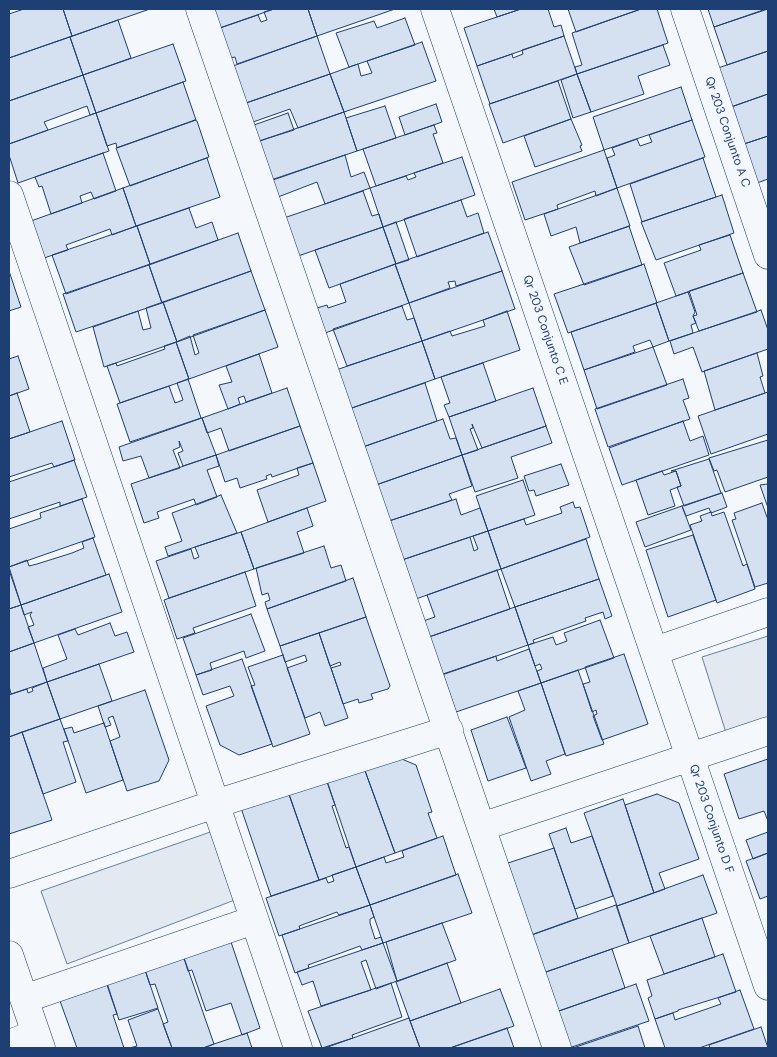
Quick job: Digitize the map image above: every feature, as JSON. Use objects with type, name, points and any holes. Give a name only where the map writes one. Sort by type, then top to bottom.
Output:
[{"type":"street","points":[[200,9],[558,1048]]},
{"type":"street","name":"Qr 203 Conjunto C E","points":[[435,9],[654,651]]},
{"type":"street","name":"Qr 203 Conjunto A C","points":[[685,9],[768,255]]},
{"type":"street","points":[[9,195],[298,1048]]},
{"type":"street","points":[[654,651],[768,612]]},
{"type":"street","name":"Qr 203 Conjunto D F","points":[[654,651],[768,986]]},
{"type":"street","points":[[9,874],[215,804],[449,730]]},
{"type":"street","points":[[481,827],[768,731]]},
{"type":"street","points":[[24,999],[254,920]]},
{"type":"street","points":[[9,955],[39,1041],[9,1044]]},
{"type":"shaded area","points":[[768,636],[768,723],[728,739],[702,657]]},
{"type":"shaded area","points":[[219,829],[240,898],[67,964],[41,891]]},
{"type":"building","points":[[24,9],[63,9],[72,36],[9,58],[9,14]]},
{"type":"building","points":[[63,9],[150,9],[72,36]]},
{"type":"building","points":[[207,9],[274,9],[214,30]]},
{"type":"building","points":[[274,9],[308,9],[317,36],[237,64],[235,57],[230,58],[220,28],[258,15],[261,22],[267,20],[264,12]]},
{"type":"building","points":[[308,9],[395,9],[317,36]]},
{"type":"building","points":[[494,9],[521,9],[497,17]]},
{"type":"building","points":[[521,9],[548,9],[554,27],[561,25],[564,36],[477,66],[464,28]]},
{"type":"building","points":[[568,9],[641,9],[576,32]]},
{"type":"building","points":[[641,9],[657,9],[668,43],[577,74],[575,67],[582,65],[572,33]]},
{"type":"building","points":[[708,9],[766,9],[714,27]]},
{"type":"building","points":[[768,9],[768,51],[727,65],[714,27]]},
{"type":"building","points":[[405,18],[415,45],[349,67],[336,33],[374,21],[377,28]]},
{"type":"building","points":[[118,20],[131,58],[83,75],[70,37]]},
{"type":"building","points":[[317,36],[330,74],[246,103],[233,66]]},
{"type":"building","points":[[564,36],[577,74],[490,104],[477,66],[512,54],[513,58],[523,54],[522,50]]},
{"type":"building","points":[[70,37],[83,75],[9,101],[9,58]]},
{"type":"building","points":[[422,42],[436,81],[344,112],[330,74],[358,64],[361,76],[372,73],[367,61]]},
{"type":"building","points":[[173,44],[186,81],[96,113],[83,75]]},
{"type":"building","points":[[663,45],[670,65],[638,76],[644,94],[591,112],[577,74]]},
{"type":"building","points":[[768,51],[768,94],[731,107],[718,68]]},
{"type":"building","points":[[330,74],[344,112],[298,128],[290,109],[253,122],[246,103]]},
{"type":"building","points":[[577,74],[591,112],[573,118],[561,80]]},
{"type":"building","points":[[83,75],[96,113],[90,115],[87,106],[44,122],[48,130],[9,144],[9,101]]},
{"type":"building","points":[[558,81],[571,119],[503,143],[489,104]]},
{"type":"building","points":[[183,82],[196,120],[117,148],[116,143],[107,146],[96,113]]},
{"type":"building","points":[[681,87],[692,120],[604,150],[593,117]]},
{"type":"building","points":[[768,94],[768,136],[744,144],[731,107]]},
{"type":"building","points":[[436,104],[442,122],[405,135],[399,117]]},
{"type":"building","points":[[385,106],[396,138],[357,151],[346,118]]},
{"type":"building","points":[[344,112],[357,151],[265,182],[251,144]]},
{"type":"building","points":[[96,113],[109,151],[18,183],[9,155],[9,144]]},
{"type":"building","points":[[288,113],[294,130],[259,141],[254,125]]},
{"type":"building","points":[[571,119],[582,145],[580,146],[582,151],[535,167],[524,136]]},
{"type":"building","points":[[195,120],[197,121],[209,157],[130,186],[116,148]]},
{"type":"building","points":[[692,120],[705,157],[617,188],[607,158],[615,155],[612,148],[637,139],[640,146],[652,142],[649,135]]},
{"type":"building","points":[[434,125],[437,133],[433,134],[443,163],[376,186],[363,149]]},
{"type":"building","points":[[768,136],[768,179],[757,183],[744,144]]},
{"type":"building","points":[[604,150],[617,188],[596,196],[595,191],[557,205],[558,209],[525,220],[512,182]]},
{"type":"building","points":[[103,153],[116,191],[94,199],[91,192],[80,196],[82,203],[51,214],[42,186],[39,187],[35,177]]},
{"type":"building","points":[[345,155],[351,177],[364,172],[370,188],[325,204],[317,182],[278,197],[273,180]]},
{"type":"building","points":[[462,157],[475,195],[383,227],[370,188],[406,176],[408,180],[416,177],[414,173]]},
{"type":"building","points":[[207,158],[220,197],[136,226],[123,188]]},
{"type":"building","points":[[703,158],[716,197],[642,222],[630,184]]},
{"type":"building","points":[[123,188],[136,226],[112,235],[110,229],[66,245],[68,250],[44,258],[31,221]]},
{"type":"building","points":[[617,188],[630,226],[580,243],[576,227],[551,236],[544,214]]},
{"type":"building","points":[[363,191],[372,216],[379,214],[383,227],[292,258],[278,220]]},
{"type":"building","points":[[722,195],[734,233],[656,260],[641,222]]},
{"type":"building","points":[[461,200],[467,217],[478,213],[484,233],[417,257],[404,219]]},
{"type":"building","points":[[189,208],[196,228],[212,222],[218,240],[150,264],[137,226]]},
{"type":"building","points":[[396,222],[409,260],[396,264],[383,227]]},
{"type":"building","points":[[137,226],[150,264],[66,294],[52,255]]},
{"type":"building","points":[[629,226],[642,265],[584,285],[569,247]]},
{"type":"building","points":[[383,227],[396,264],[329,288],[315,250]]},
{"type":"building","points":[[488,232],[502,271],[456,286],[455,281],[448,282],[450,288],[409,303],[395,264]]},
{"type":"building","points":[[238,233],[251,271],[162,303],[149,265]]},
{"type":"building","points":[[730,235],[743,273],[676,296],[664,263],[701,250],[699,245]]},
{"type":"building","points":[[395,264],[409,303],[325,333],[317,308],[327,305],[328,308],[346,302],[340,284]]},
{"type":"building","points":[[644,264],[657,303],[568,333],[554,294]]},
{"type":"building","points":[[149,265],[162,303],[76,332],[63,294]]},
{"type":"building","points":[[9,271],[21,307],[9,311]]},
{"type":"building","points":[[251,271],[265,310],[177,342],[163,302]]},
{"type":"building","points":[[502,271],[515,309],[422,341],[409,303]]},
{"type":"building","points":[[743,273],[757,312],[699,331],[693,316],[697,315],[689,291]]},
{"type":"building","points":[[688,292],[695,312],[693,316],[696,323],[691,325],[693,333],[669,341],[656,303]]},
{"type":"building","points":[[163,302],[177,342],[104,367],[93,327],[138,311],[143,330],[151,328],[146,308]]},
{"type":"building","points":[[656,303],[669,341],[653,347],[650,340],[633,346],[635,352],[584,370],[571,332]]},
{"type":"building","points":[[402,306],[407,320],[414,318],[422,341],[347,366],[333,329]]},
{"type":"building","points":[[265,310],[278,347],[189,379],[176,342],[190,336],[195,355],[199,353],[193,335]]},
{"type":"building","points":[[761,310],[768,330],[768,349],[702,372],[693,347],[674,354],[670,341]]},
{"type":"building","points":[[507,311],[520,350],[435,379],[422,341],[450,331],[452,336],[485,326],[483,320]]},
{"type":"building","points":[[422,341],[435,379],[346,410],[333,371]]},
{"type":"building","points":[[176,342],[189,379],[120,403],[107,366],[116,363],[117,366],[165,349],[164,346]]},
{"type":"building","points":[[653,347],[667,385],[597,409],[584,370]]},
{"type":"building","points":[[757,353],[763,376],[760,377],[765,393],[715,410],[704,371]]},
{"type":"building","points":[[259,354],[272,393],[246,402],[244,396],[238,398],[240,404],[228,409],[219,385],[232,382],[226,366]]},
{"type":"building","points":[[18,356],[29,389],[9,396],[9,359]]},
{"type":"building","points":[[483,363],[496,401],[449,417],[444,405],[450,403],[441,377]]},
{"type":"building","points":[[188,379],[201,418],[130,442],[117,404],[169,386],[175,403],[183,400],[177,383]]},
{"type":"building","points":[[683,379],[689,398],[683,400],[690,419],[608,447],[595,409]]},
{"type":"building","points":[[425,383],[437,421],[360,448],[346,410]]},
{"type":"building","points":[[287,388],[300,426],[229,451],[221,428],[207,433],[202,418]]},
{"type":"building","points":[[533,388],[546,426],[482,448],[472,424],[473,428],[470,429],[478,450],[462,455],[449,417]]},
{"type":"building","points":[[768,392],[768,434],[711,454],[698,416]]},
{"type":"building","points":[[17,393],[30,432],[9,439],[9,396]]},
{"type":"building","points":[[202,418],[216,455],[183,466],[178,453],[183,451],[179,441],[180,447],[173,450],[180,468],[149,478],[141,456],[123,461],[119,447]]},
{"type":"building","points":[[443,419],[450,439],[456,438],[462,455],[373,486],[360,448]]},
{"type":"building","points":[[62,421],[75,460],[54,467],[52,463],[9,477],[9,439]]},
{"type":"building","points":[[683,421],[690,441],[703,436],[709,455],[622,485],[609,448]]},
{"type":"building","points":[[300,426],[313,463],[272,477],[271,474],[266,476],[267,479],[240,488],[237,478],[225,482],[216,455]]},
{"type":"building","points":[[546,426],[552,443],[511,457],[518,478],[475,492],[462,455]]},
{"type":"building","points":[[768,440],[768,477],[725,492],[717,470],[714,471],[709,458]]},
{"type":"building","points":[[216,455],[219,466],[207,470],[217,497],[196,505],[194,499],[157,512],[159,518],[144,523],[131,484]]},
{"type":"building","points":[[462,455],[472,486],[449,494],[452,500],[386,522],[373,486]]},
{"type":"building","points":[[709,459],[721,493],[684,506],[677,487],[681,486],[676,471],[671,471]]},
{"type":"building","points":[[74,460],[87,497],[60,506],[60,502],[9,519],[9,482]]},
{"type":"building","points":[[313,463],[326,501],[268,522],[257,490],[299,475],[297,468]]},
{"type":"building","points":[[561,464],[569,485],[536,496],[534,490],[529,491],[524,476]]},
{"type":"building","points":[[662,471],[664,475],[676,471],[681,486],[670,490],[675,506],[648,515],[636,480]]},
{"type":"building","points":[[523,480],[535,515],[488,531],[476,496]]},
{"type":"building","points":[[768,484],[768,508],[760,485]]},
{"type":"building","points":[[722,493],[727,507],[711,513],[709,508],[686,516],[682,506]]},
{"type":"building","points":[[221,495],[237,533],[168,556],[165,547],[182,541],[172,513]]},
{"type":"building","points":[[82,499],[95,537],[9,567],[9,529],[41,518],[40,513]]},
{"type":"building","points":[[456,499],[461,515],[480,508],[488,531],[399,561],[386,522]]},
{"type":"building","points":[[573,502],[575,508],[580,507],[590,537],[501,569],[488,531],[524,519],[526,525],[562,513],[560,507]]},
{"type":"building","points":[[762,503],[768,520],[768,583],[755,587],[732,520],[736,519],[734,513]]},
{"type":"building","points":[[682,506],[691,530],[645,547],[636,522]]},
{"type":"building","points":[[307,508],[313,526],[297,532],[304,553],[254,569],[241,532]]},
{"type":"building","points":[[711,512],[712,516],[724,512],[743,566],[747,564],[755,589],[717,603],[690,525],[702,521],[700,516]]},
{"type":"building","points":[[488,531],[501,569],[413,600],[399,561],[470,537],[474,551],[478,549],[473,536]]},
{"type":"building","points":[[241,532],[254,569],[169,598],[156,561],[191,549],[194,559],[199,557],[195,547]]},
{"type":"building","points":[[693,535],[716,600],[668,617],[646,550]]},
{"type":"building","points":[[93,538],[106,575],[21,605],[9,567],[27,560],[29,566],[72,553],[84,548],[82,542]]},
{"type":"building","points":[[586,539],[599,579],[515,607],[501,569]]},
{"type":"building","points":[[324,546],[331,568],[341,565],[346,581],[267,609],[265,602],[270,600],[268,593],[262,595],[256,568]]},
{"type":"building","points":[[9,570],[21,605],[9,609]]},
{"type":"building","points":[[497,570],[510,609],[426,638],[420,622],[435,617],[427,595]]},
{"type":"building","points":[[245,572],[256,606],[193,628],[195,633],[177,639],[164,600]]},
{"type":"building","points":[[109,574],[122,612],[34,643],[28,627],[34,625],[30,615],[32,612],[24,615],[21,605]]},
{"type":"building","points":[[353,578],[366,617],[280,646],[267,609]]},
{"type":"building","points":[[599,579],[612,616],[605,619],[603,612],[585,618],[586,621],[533,640],[534,643],[528,645],[515,607]]},
{"type":"building","points":[[21,605],[34,643],[9,652],[9,609]]},
{"type":"building","points":[[515,607],[528,645],[439,676],[426,638]]},
{"type":"building","points":[[251,614],[265,651],[246,658],[244,651],[210,663],[212,670],[196,675],[183,638]]},
{"type":"building","points":[[366,617],[390,686],[388,689],[371,694],[373,699],[359,703],[358,699],[343,704],[331,668],[341,665],[340,662],[330,666],[319,633]]},
{"type":"building","points":[[600,620],[614,658],[541,683],[537,671],[542,669],[540,664],[535,666],[528,645],[553,637],[556,645],[567,641],[564,633]]},
{"type":"building","points":[[110,623],[115,636],[127,632],[134,652],[47,682],[43,668],[67,659],[58,635],[75,629],[78,635]]},
{"type":"building","points":[[319,633],[348,718],[325,726],[320,712],[305,718],[287,668],[307,661],[305,655],[285,662],[280,646]]},
{"type":"building","points":[[34,643],[47,682],[11,694],[9,686],[9,652]]},
{"type":"building","points":[[529,649],[541,683],[456,712],[443,674],[496,656],[497,661]]},
{"type":"building","points":[[624,654],[648,724],[602,740],[593,716],[597,714],[596,710],[592,712],[583,684],[590,682],[585,667]]},
{"type":"building","points":[[283,655],[310,734],[273,747],[251,686],[255,685],[248,667]]},
{"type":"building","points":[[242,659],[272,744],[239,755],[220,745],[206,706],[234,696],[230,686],[203,695],[196,675]]},
{"type":"building","points":[[99,664],[112,701],[60,719],[47,682]]},
{"type":"building","points":[[578,670],[604,744],[566,756],[541,683]]},
{"type":"building","points":[[47,682],[60,719],[9,737],[9,695],[27,689],[28,693],[33,691],[32,688]]},
{"type":"building","points":[[541,683],[565,754],[546,761],[551,774],[531,781],[509,717],[525,710],[518,691]]},
{"type":"building","points":[[145,690],[169,760],[159,781],[127,791],[110,741],[120,737],[113,716],[108,718],[111,725],[105,727],[98,706]]},
{"type":"building","points":[[507,717],[526,768],[488,781],[471,730]]},
{"type":"building","points":[[60,719],[68,741],[63,742],[76,782],[43,794],[22,732]]},
{"type":"building","points":[[104,723],[123,780],[86,793],[64,729],[72,727],[74,733]]},
{"type":"building","points":[[22,732],[52,820],[9,834],[9,737]]},
{"type":"building","points":[[397,757],[416,765],[432,812],[428,813],[437,838],[395,853],[364,768]]},
{"type":"building","points":[[768,759],[768,821],[764,811],[739,819],[724,774]]},
{"type":"building","points":[[364,768],[395,853],[356,867],[327,781]]},
{"type":"building","points":[[326,779],[335,805],[332,806],[346,848],[349,847],[356,867],[319,880],[288,792]]},
{"type":"building","points":[[288,791],[319,880],[271,896],[241,808]]},
{"type":"building","points":[[657,794],[679,803],[699,859],[659,873],[665,889],[654,893],[625,805]]},
{"type":"building","points":[[623,799],[654,893],[617,906],[584,813]]},
{"type":"building","points":[[566,828],[571,843],[592,836],[613,896],[575,909],[549,834]]},
{"type":"building","points":[[768,832],[768,853],[753,859],[746,840]]},
{"type":"building","points":[[443,836],[456,875],[370,905],[356,867],[384,857],[386,863],[404,857],[402,851]]},
{"type":"building","points":[[554,848],[578,918],[531,935],[508,863]]},
{"type":"building","points":[[768,853],[768,896],[760,899],[746,861]]},
{"type":"building","points":[[356,867],[370,905],[339,915],[337,912],[299,926],[300,929],[279,936],[266,898],[326,878],[328,883],[334,881],[332,875]]},
{"type":"building","points":[[458,874],[472,913],[383,943],[370,905]]},
{"type":"building","points":[[703,875],[717,913],[629,943],[617,906]]},
{"type":"building","points":[[370,905],[374,917],[370,919],[370,923],[375,939],[381,937],[383,943],[362,950],[360,946],[308,965],[309,968],[295,973],[282,935]]},
{"type":"building","points":[[616,905],[629,943],[543,973],[529,936]]},
{"type":"building","points":[[702,918],[715,957],[664,974],[650,936]]},
{"type":"building","points":[[442,923],[456,960],[397,981],[386,942]]},
{"type":"building","points":[[229,936],[260,1028],[242,1035],[231,1003],[206,1011],[192,970],[188,971],[182,952]]},
{"type":"building","points":[[383,943],[397,981],[376,989],[366,960],[361,962],[371,990],[321,1006],[313,981],[302,985],[297,972]]},
{"type":"building","points":[[612,949],[625,988],[556,1012],[543,973]]},
{"type":"building","points":[[182,952],[214,1044],[203,1048],[172,1048],[163,1024],[168,1022],[155,984],[150,985],[143,964]]},
{"type":"building","points":[[723,954],[736,992],[655,1019],[648,998],[652,996],[647,980]]},
{"type":"building","points":[[447,963],[461,1003],[410,1021],[396,982]]},
{"type":"building","points":[[143,964],[158,1008],[119,1020],[105,977]]},
{"type":"building","points":[[391,983],[402,1017],[352,1035],[353,1038],[322,1048],[308,1011]]},
{"type":"building","points":[[636,984],[649,1021],[569,1048],[556,1012]]},
{"type":"building","points":[[107,985],[117,1014],[113,1015],[124,1048],[77,1048],[60,1001]]},
{"type":"building","points":[[500,989],[514,1026],[450,1048],[420,1048],[410,1021]]},
{"type":"building","points":[[740,990],[754,1029],[699,1048],[665,1048],[655,1019],[673,1013],[675,1020],[721,1004],[718,998]]},
{"type":"building","points":[[158,1009],[172,1048],[129,1048],[137,1046],[128,1020]]},
{"type":"building","points":[[409,1018],[420,1048],[325,1048]]},
{"type":"building","points":[[638,1026],[645,1048],[573,1048]]},
{"type":"building","points":[[761,1027],[768,1048],[710,1048],[709,1045]]},
{"type":"building","points":[[507,1028],[514,1048],[450,1048]]},
{"type":"building","points":[[247,1033],[252,1048],[203,1048],[214,1044]]}]
